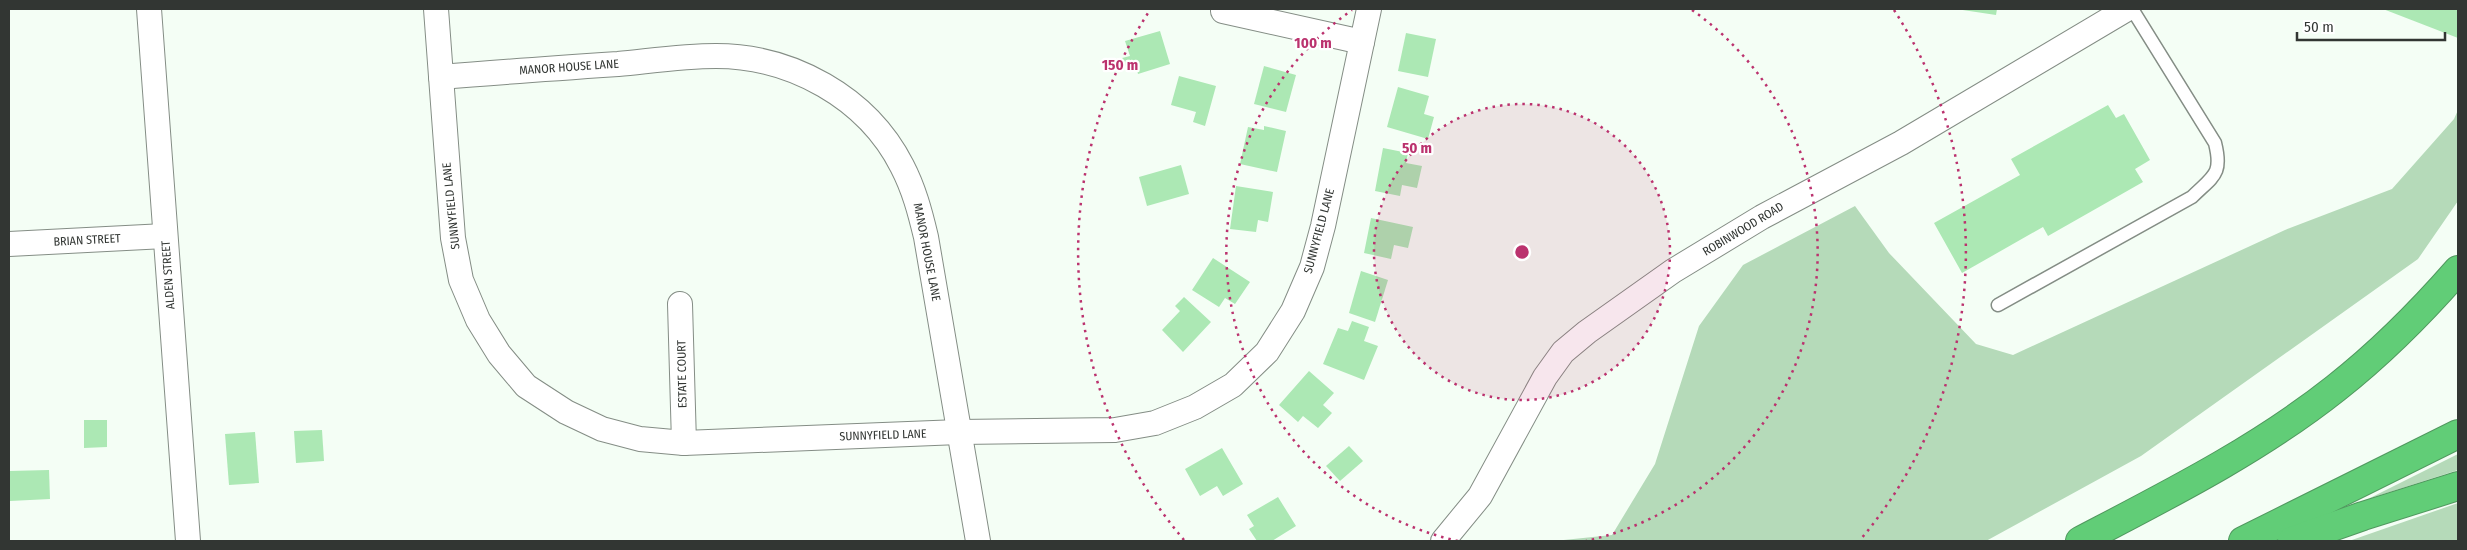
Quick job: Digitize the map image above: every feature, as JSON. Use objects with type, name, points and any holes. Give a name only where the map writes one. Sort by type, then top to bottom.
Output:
[{"type":"highway","points":[[2080,541],[2213,470],[2275,431],[2336,388],[2433,297],[2458,270]]},
{"type":"highway","points":[[2243,541],[2458,434]]},
{"type":"highway","points":[[2292,541],[2458,486]]},
{"type":"street","name":"ALDEN STREET","points":[[149,9],[188,541]]},
{"type":"street","name":"SUNNYFIELD LANE","points":[[436,9],[452,238],[462,280],[478,320],[499,354],[526,386],[566,412],[602,429],[630,436],[684,443],[959,432],[1115,430],[1155,423],[1195,407],[1233,385],[1267,352],[1293,311],[1312,267],[1323,226],[1369,9]]},
{"type":"street","name":"ROBINWOOD ROAD","points":[[1443,541],[1480,496],[1545,376],[1562,352],[1587,332],[1673,271],[1762,217],[1901,143],[2127,9]]},
{"type":"street","points":[[1223,11],[1362,42]]},
{"type":"street","name":"MANOR HOUSE LANE","points":[[441,77],[717,56],[784,66],[816,80],[850,102],[878,131],[901,164],[916,198],[926,237],[978,541]]},
{"type":"street","name":"BRIAN STREET","points":[[9,244],[165,236]]},
{"type":"street","name":"ESTATE COURT","points":[[680,304],[684,443]]},
{"type":"lane","points":[[1998,305],[2192,197],[2218,171],[2219,160],[2215,143],[2132,9]]},
{"type":"green space","points":[[2458,110],[2458,201],[2418,259],[2141,456],[1986,541],[1554,541],[1612,535],[1655,464],[1699,326],[1743,265],[1855,206],[1889,253],[1976,344],[2013,355],[2285,230],[2392,189],[2454,119]]},
{"type":"green space","points":[[2458,454],[2458,470],[2368,499]]},
{"type":"green space","points":[[2458,503],[2458,541],[2349,541]]},
{"type":"building","points":[[1956,9],[1997,9],[1996,15]]},
{"type":"building","points":[[2383,9],[2458,9],[2458,38]]},
{"type":"building","points":[[1160,31],[1170,64],[1138,74],[1135,63],[1124,66],[1122,58],[1130,56],[1125,41]]},
{"type":"building","points":[[1406,33],[1436,39],[1428,77],[1398,71]]},
{"type":"building","points":[[1264,66],[1296,75],[1286,112],[1254,104]]},
{"type":"building","points":[[1179,76],[1216,86],[1205,126],[1193,122],[1196,112],[1171,105]]},
{"type":"building","points":[[1398,87],[1429,96],[1424,114],[1434,117],[1428,139],[1387,127]]},
{"type":"building","points":[[2108,105],[2116,118],[2124,114],[2150,160],[2135,169],[2143,182],[2048,236],[2043,227],[1962,273],[1934,223],[2020,175],[2011,159]]},
{"type":"building","points":[[1264,126],[1286,131],[1277,172],[1240,164],[1248,127],[1264,130]]},
{"type":"building","points":[[1383,148],[1408,153],[1406,163],[1422,166],[1417,188],[1402,185],[1400,196],[1375,191]]},
{"type":"building","points":[[1181,165],[1189,194],[1147,206],[1139,177]]},
{"type":"building","points":[[1236,186],[1273,192],[1268,222],[1258,220],[1256,232],[1230,229]]},
{"type":"building","points":[[1371,218],[1413,227],[1408,248],[1394,245],[1391,259],[1364,253]]},
{"type":"building","points":[[1213,258],[1250,282],[1235,304],[1225,298],[1219,307],[1192,290]]},
{"type":"building","points":[[1361,271],[1388,280],[1375,322],[1349,313]]},
{"type":"building","points":[[1184,297],[1211,322],[1183,352],[1162,330],[1180,311],[1175,306]]},
{"type":"building","points":[[1352,321],[1369,327],[1364,341],[1378,346],[1364,380],[1323,364],[1338,328],[1348,331]]},
{"type":"building","points":[[1309,371],[1334,393],[1323,405],[1332,413],[1318,428],[1303,416],[1298,422],[1279,405]]},
{"type":"building","points":[[84,420],[107,420],[107,447],[84,448]]},
{"type":"building","points":[[322,430],[324,461],[296,463],[294,431]]},
{"type":"building","points":[[255,432],[259,483],[229,485],[225,434]]},
{"type":"building","points":[[1349,446],[1363,461],[1340,481],[1326,466]]},
{"type":"building","points":[[1222,448],[1243,484],[1223,496],[1217,486],[1200,496],[1185,469]]},
{"type":"building","points":[[49,470],[50,499],[10,501],[9,471]]},
{"type":"building","points":[[1278,497],[1296,526],[1272,541],[1257,541],[1249,529],[1254,526],[1247,515]]}]
